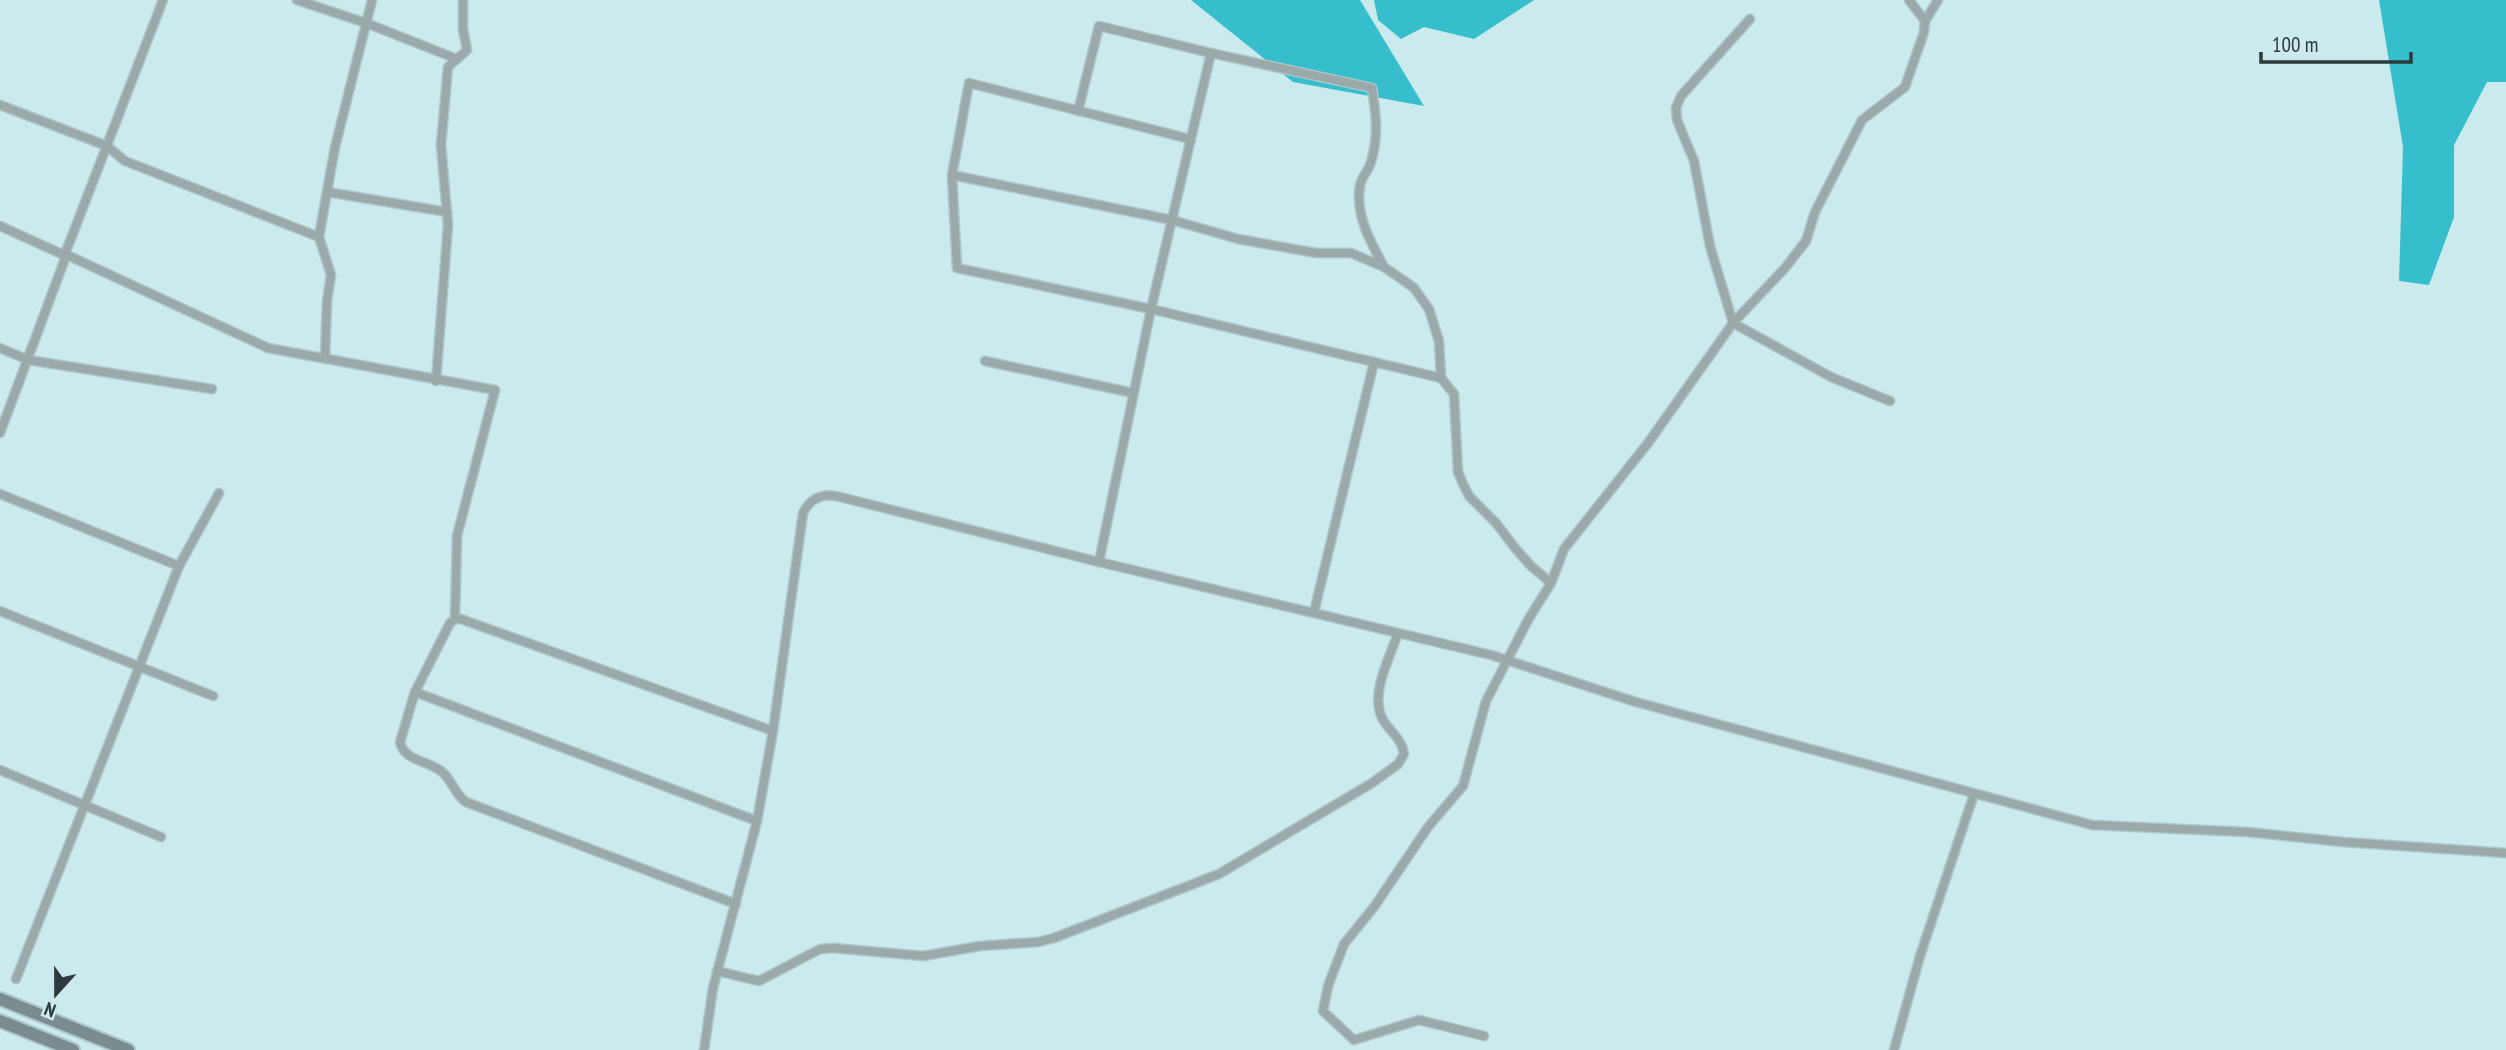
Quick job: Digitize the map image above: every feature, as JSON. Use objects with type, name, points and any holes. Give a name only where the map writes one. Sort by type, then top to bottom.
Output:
[{"type":"main road","points":[[0,999],[128,1050]]},
{"type":"main road","points":[[0,1021],[72,1050]]},
{"type":"street","points":[[0,433],[29,360],[66,258],[65,254],[163,0]]},
{"type":"street","points":[[297,0],[366,23],[457,59]]},
{"type":"street","points":[[325,358],[327,301],[331,275],[319,237],[335,147],[372,0]]},
{"type":"street","points":[[436,381],[448,225],[441,145],[448,67],[467,50],[463,29],[463,0]]},
{"type":"street","points":[[1909,0],[1925,21]]},
{"type":"street","points":[[1484,1036],[1419,1020],[1354,1040],[1323,1011],[1328,986],[1344,944],[1374,907],[1427,827],[1463,786],[1486,701],[1528,620],[1551,583],[1564,549],[1648,443],[1733,323],[1785,268],[1806,241],[1815,212],[1862,120],[1905,87],[1924,32],[1925,21],[1938,0]]},
{"type":"street","points":[[1750,19],[1681,96],[1675,111],[1694,161],[1710,246],[1733,323],[1830,377],[1890,401]]},
{"type":"street","points":[[1078,111],[1099,26],[1372,88],[1377,119],[1377,142],[1370,166],[1360,183],[1359,202],[1367,236],[1384,267]]},
{"type":"street","points":[[1099,562],[1133,393],[1211,53]]},
{"type":"street","points":[[1190,139],[969,83],[952,175],[957,268],[1152,309],[1441,378]]},
{"type":"street","points":[[0,105],[107,146],[125,161],[319,237]]},
{"type":"street","points":[[952,175],[1172,220],[1238,239],[1316,253],[1351,253],[1384,267],[1414,288],[1429,309],[1439,341],[1441,378],[1454,394],[1457,464],[1469,496],[1496,523],[1531,566],[1551,583]]},
{"type":"street","points":[[327,192],[447,212]]},
{"type":"street","points":[[0,226],[268,348],[495,390],[457,536],[455,619]]},
{"type":"street","points":[[0,348],[29,360],[212,389]]},
{"type":"street","points":[[985,361],[1133,393]]},
{"type":"street","points":[[1314,612],[1374,362]]},
{"type":"street","points":[[16,979],[179,566],[219,493]]},
{"type":"street","points":[[0,494],[179,566]]},
{"type":"street","points":[[704,1050],[709,1004],[757,821],[773,731],[802,520],[806,507],[816,498],[836,496],[1508,660],[1636,702],[2092,825],[2247,832],[2343,842],[2506,853]]},
{"type":"street","points":[[0,611],[213,696]]},
{"type":"street","points":[[736,904],[460,799],[440,770],[410,756],[401,748],[400,742],[415,692],[450,623],[455,619],[467,620],[773,731]]},
{"type":"street","points":[[717,971],[759,981],[820,950],[833,948],[923,956],[981,946],[1038,942],[1219,874],[1372,783],[1398,764],[1404,754],[1403,744],[1383,721],[1378,700],[1398,633]]},
{"type":"street","points":[[415,692],[757,821]]},
{"type":"street","points":[[0,770],[161,837]]},
{"type":"street","points":[[1894,1050],[1920,956],[1974,794]]},
{"type":"shaded area","points":[[1191,0],[1360,0],[1424,106],[1293,82]]},
{"type":"shaded area","points":[[1374,0],[1534,0],[1474,39],[1424,27],[1401,39],[1378,20]]},
{"type":"shaded area","points":[[2379,0],[2506,0],[2506,82],[2487,82],[2454,145],[2454,217],[2429,285],[2399,281],[2403,147]]}]
